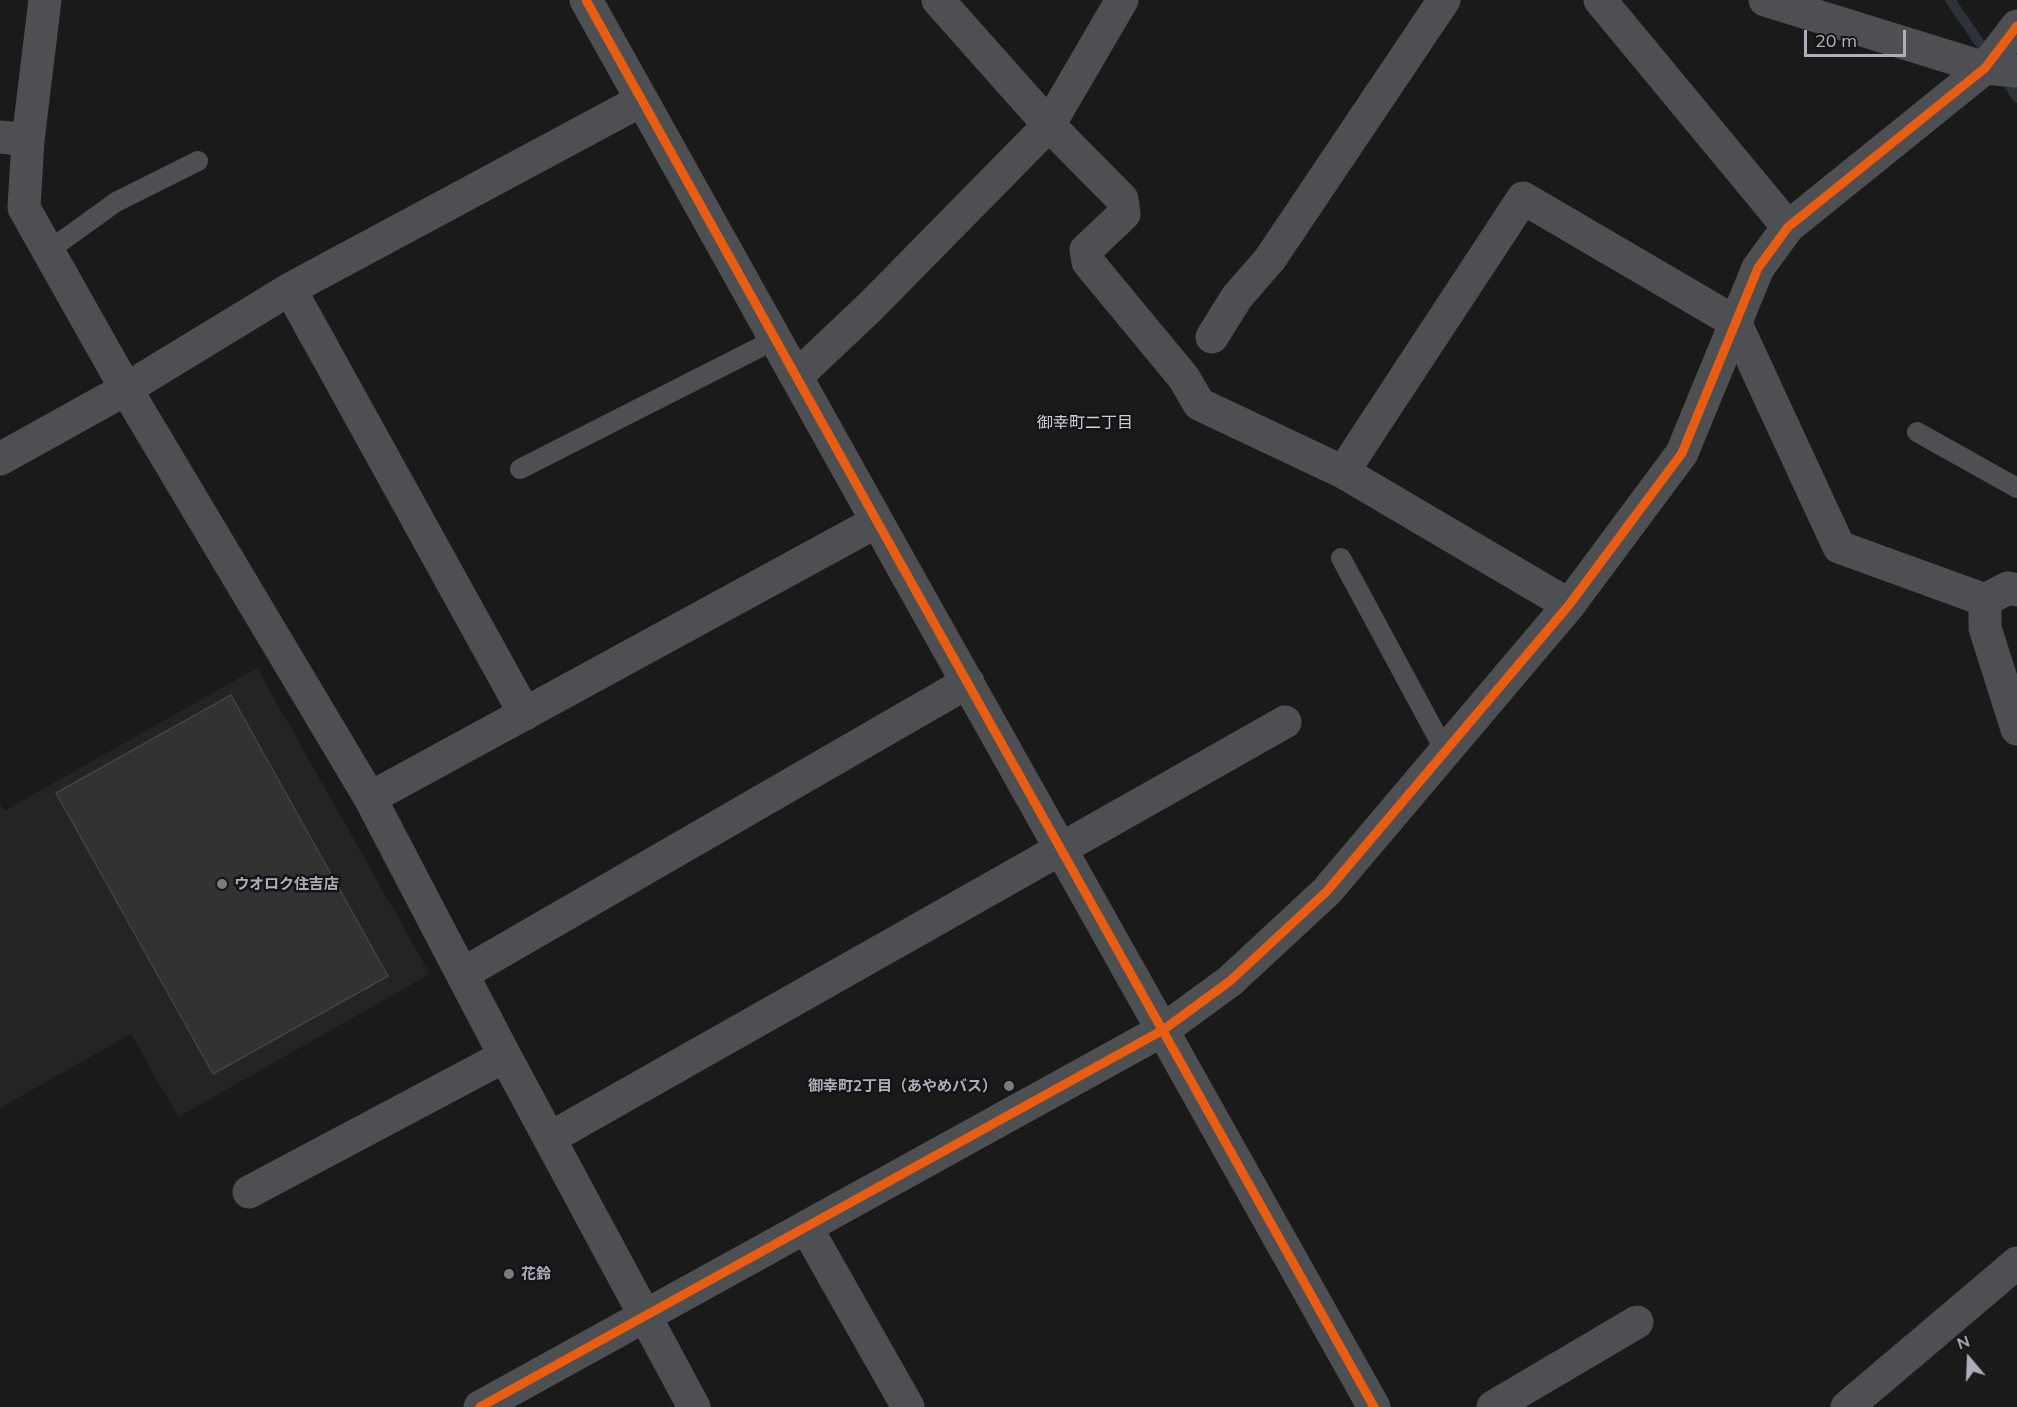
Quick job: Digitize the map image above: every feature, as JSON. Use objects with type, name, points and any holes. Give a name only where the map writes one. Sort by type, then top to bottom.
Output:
[{"type":"street","points":[[45,0],[14,138],[24,208],[126,389],[370,798],[464,973],[505,1056],[694,1407]]},
{"type":"street","points":[[586,0],[797,376],[876,522],[1374,1407]]},
{"type":"street","points":[[938,0],[1049,125],[1122,200],[1124,214],[1086,250],[1088,262],[1184,378],[1199,404],[1343,472],[1569,605]]},
{"type":"street","points":[[797,376],[871,306],[1049,125],[1122,0]]},
{"type":"street","points":[[1212,337],[1237,297],[1270,259],[1444,0]]},
{"type":"street","points":[[1600,0],[1788,227]]},
{"type":"street","points":[[1765,0],[1985,68],[2017,71]]},
{"type":"street","points":[[480,1407],[1162,1030],[1230,981],[1327,891],[1569,605],[1682,453],[1758,268],[1788,227],[1985,68],[2017,26]]},
{"type":"street","points":[[0,459],[126,389],[290,289],[642,100]]},
{"type":"street","points":[[1343,472],[1523,198],[1735,322],[1839,547],[2007,587],[1985,628],[2017,729]]},
{"type":"street","points":[[290,289],[525,714]]},
{"type":"street","points":[[370,798],[876,522]]},
{"type":"street","points":[[464,973],[968,682]]},
{"type":"street","points":[[550,1138],[1285,722]]},
{"type":"street","points":[[249,1192],[505,1056]]},
{"type":"street","points":[[806,1227],[908,1407]]},
{"type":"street","points":[[1847,1407],[2017,1263]]},
{"type":"street","points":[[1492,1407],[1637,1322]]},
{"type":"lane","points":[[48,251],[116,202],[198,161]]},
{"type":"lane","points":[[520,469],[776,339]]},
{"type":"lane","points":[[1917,432],[2017,488]]},
{"type":"lane","points":[[1341,558],[1445,751]]},
{"type":"shaded area","points":[[257,668],[430,974],[178,1117],[131,1034],[0,1108],[0,804],[4,811]]},
{"type":"building","name":"ウオロク住吉店","points":[[231,695],[388,976],[213,1074],[56,793]]},
{"type":"waterway","points":[[1950,0],[1988,55]]},
{"type":"waterway","points":[[2003,75],[2017,98]]},
{"type":"cycle path","points":[[586,0],[1374,1407]]},
{"type":"cycle path","points":[[480,1407],[1163,1030],[1230,981],[1327,891],[1569,605],[1682,453],[1758,268],[1788,227],[1985,68],[2017,26]]},
{"type":"place","name":"ウオロク住吉店","points":[[222,884]]},
{"type":"place","name":"御幸町2丁目（あやめバス）","points":[[1009,1086]]},
{"type":"place","name":"花鈴","points":[[509,1274]]},
{"type":"district","name":"御幸町二丁目","points":[[1085,423]]}]
